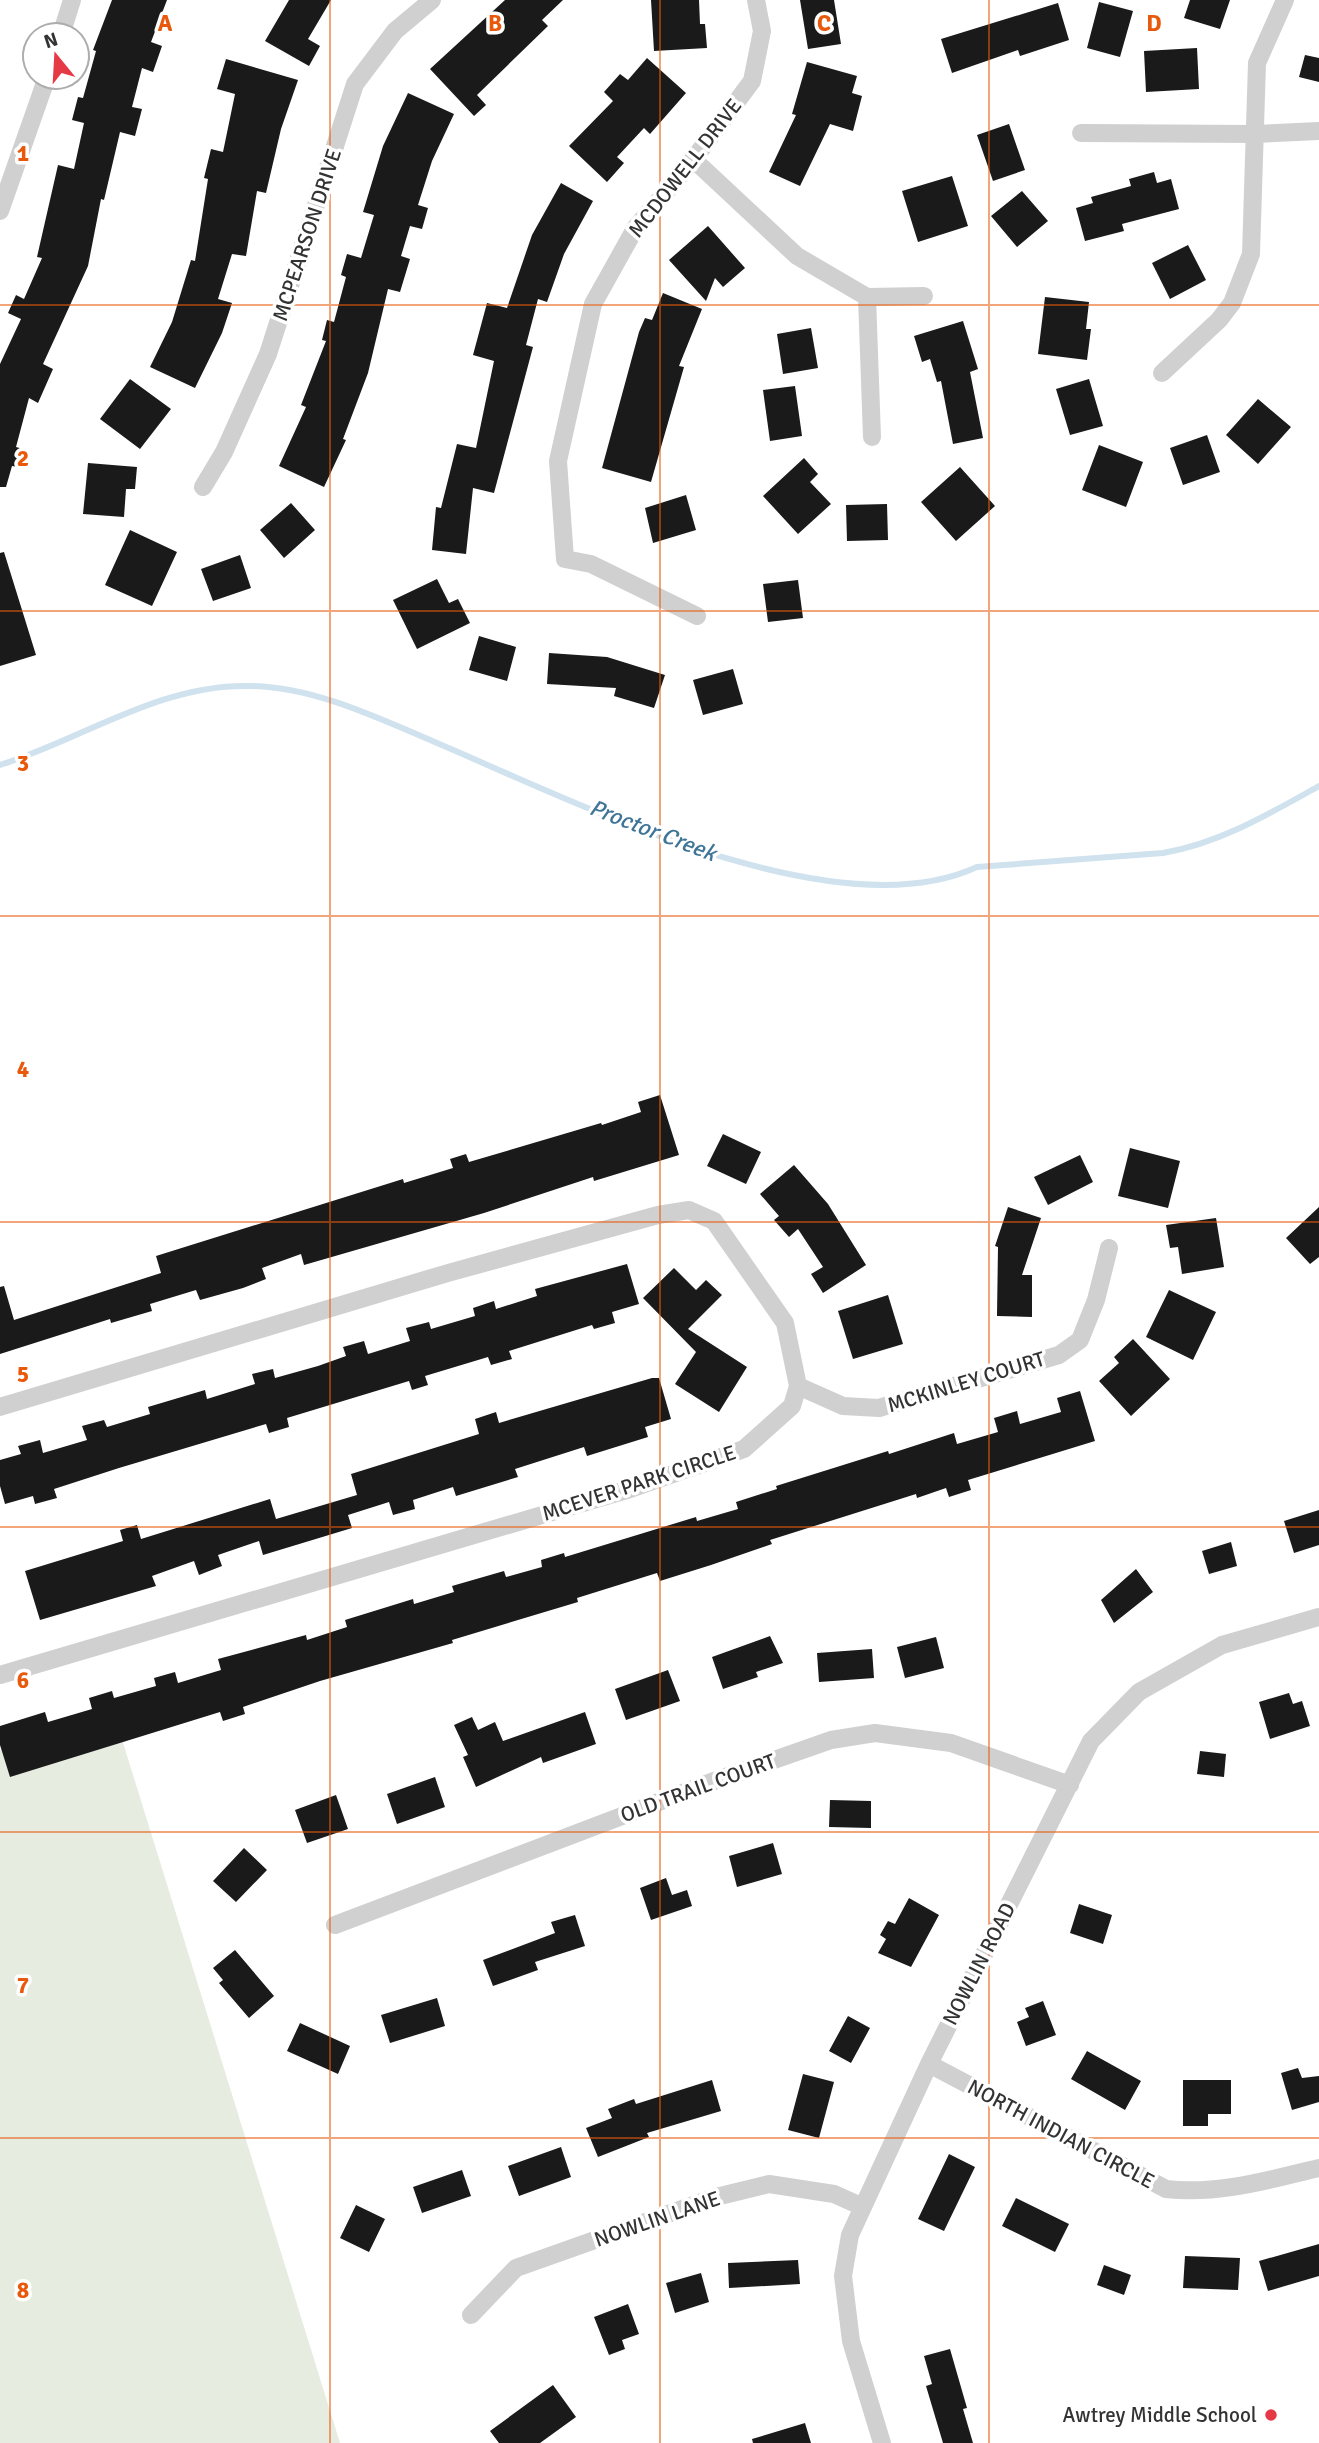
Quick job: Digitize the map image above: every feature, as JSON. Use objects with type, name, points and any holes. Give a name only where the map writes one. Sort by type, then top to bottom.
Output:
[{"type":"street","points":[[65,21],[72,0]]},
{"type":"street","name":"MCPEARSON DRIVE","points":[[203,487],[245,409],[268,354],[355,84],[396,31],[432,0]]},
{"type":"street","name":"MCDOWELL DRIVE","points":[[697,617],[590,564],[565,559],[558,461],[593,304],[636,227],[693,159],[752,81],[762,31],[756,0]]},
{"type":"street","points":[[1162,373],[1219,320],[1232,303],[1251,254],[1257,63],[1285,0]]},
{"type":"street","points":[[0,211],[42,91]]},
{"type":"street","points":[[1081,133],[1254,134],[1319,131]]},
{"type":"street","points":[[693,159],[797,256],[867,297],[924,296]]},
{"type":"street","points":[[867,297],[872,437]]},
{"type":"street","points":[[0,1407],[448,1273],[657,1215],[689,1210],[713,1221],[785,1323],[798,1386]]},
{"type":"street","name":"MCKINLEY COURT","points":[[798,1386],[843,1406],[879,1408],[1059,1355],[1080,1340],[1096,1300],[1109,1248]]},
{"type":"street","name":"MCEVER PARK CIRCLE","points":[[0,1675],[630,1489],[744,1449],[792,1406],[798,1386]]},
{"type":"street","name":"NOWLIN ROAD","points":[[882,2443],[851,2341],[843,2276],[850,2235],[929,2064],[1091,1741],[1139,1692],[1222,1645],[1319,1617]]},
{"type":"street","name":"OLD TRAIL COURT","points":[[334,1925],[714,1781],[831,1740],[875,1733],[951,1743],[1070,1785]]},
{"type":"street","name":"NORTH INDIAN CIRCLE","points":[[929,2064],[1166,2189],[1194,2192],[1243,2185],[1319,2168]]},
{"type":"street","name":"NOWLIN LANE","points":[[471,2315],[516,2268],[716,2197],[769,2184],[835,2194],[863,2207]]},
{"type":"shaded area","points":[[116,1720],[340,2443],[0,2443],[0,1750]]},
{"type":"building","points":[[112,0],[167,0],[151,42],[162,46],[153,72],[142,68],[132,107],[142,109],[135,136],[120,132],[104,200],[101,199],[88,266],[43,364],[53,369],[38,403],[29,398],[16,447],[23,449],[18,467],[12,466],[6,487],[0,487],[0,364],[21,319],[8,313],[16,295],[24,299],[42,258],[37,257],[58,165],[74,169],[84,123],[72,120],[78,97],[83,98],[85,91],[91,91],[91,69],[96,51],[93,50]]},
{"type":"building","points":[[289,0],[331,0],[308,39],[320,46],[309,66],[265,41]]},
{"type":"building","points":[[505,0],[563,0],[542,20],[548,26],[477,95],[486,105],[474,116],[430,69]]},
{"type":"building","points":[[651,0],[699,0],[700,24],[705,24],[707,48],[654,51]]},
{"type":"building","points":[[800,0],[834,0],[841,44],[808,49]]},
{"type":"building","points":[[1190,0],[1230,0],[1220,29],[1184,18]]},
{"type":"building","points":[[1099,2],[1133,11],[1120,57],[1087,48]]},
{"type":"building","points":[[1058,3],[1069,40],[1020,56],[1018,50],[952,73],[941,39]]},
{"type":"building","points":[[1197,48],[1199,89],[1146,92],[1144,51]]},
{"type":"building","points":[[1305,55],[1319,58],[1319,82],[1299,77]]},
{"type":"building","points":[[647,58],[686,93],[650,134],[644,128],[617,157],[624,163],[607,182],[569,146],[613,101],[604,92],[620,74],[628,80]]},
{"type":"building","points":[[226,59],[298,80],[281,129],[266,193],[257,191],[246,256],[232,254],[218,299],[232,303],[222,333],[195,388],[150,367],[172,322],[191,260],[195,261],[208,179],[204,178],[211,149],[223,152],[235,94],[217,89]]},
{"type":"building","points":[[807,62],[857,76],[852,93],[862,96],[853,131],[830,124],[800,186],[769,172],[796,115],[792,114]]},
{"type":"building","points":[[408,93],[454,114],[432,161],[418,205],[428,208],[422,229],[410,226],[401,256],[410,259],[400,292],[388,289],[368,373],[343,439],[346,440],[324,487],[279,466],[306,407],[301,405],[326,341],[322,340],[327,320],[334,322],[346,277],[341,275],[347,254],[361,258],[374,215],[363,212],[383,146]]},
{"type":"building","points":[[1009,124],[1025,170],[993,181],[977,135]]},
{"type":"building","points":[[1154,172],[1157,183],[1171,179],[1179,209],[1122,224],[1124,231],[1085,241],[1076,208],[1093,203],[1091,197],[1131,186],[1129,179]]},
{"type":"building","points":[[952,176],[968,226],[918,242],[902,191]]},
{"type":"building","points":[[561,183],[593,201],[564,254],[547,302],[538,299],[526,345],[533,347],[494,493],[473,488],[466,554],[432,550],[436,507],[441,508],[457,444],[476,448],[494,361],[473,355],[487,303],[507,308],[532,235]]},
{"type":"building","points":[[1022,191],[1048,221],[1017,247],[991,216]]},
{"type":"building","points":[[708,226],[745,268],[723,287],[715,278],[706,301],[669,260]]},
{"type":"building","points":[[1188,245],[1206,280],[1170,299],[1152,263]]},
{"type":"building","points":[[663,293],[702,309],[679,366],[684,367],[651,482],[602,468],[639,332],[645,318],[652,320]]},
{"type":"building","points":[[1045,297],[1089,302],[1086,329],[1091,329],[1087,360],[1038,354]]},
{"type":"building","points":[[963,321],[978,369],[970,372],[983,438],[953,444],[941,381],[937,382],[930,359],[922,362],[914,336]]},
{"type":"building","points":[[811,328],[818,368],[783,374],[777,334]]},
{"type":"building","points":[[130,379],[171,409],[140,449],[100,419]]},
{"type":"building","points":[[1089,379],[1103,426],[1070,435],[1056,389]]},
{"type":"building","points":[[795,386],[802,436],[770,441],[763,390]]},
{"type":"building","points":[[1258,399],[1291,427],[1258,464],[1226,435]]},
{"type":"building","points":[[1207,435],[1220,472],[1183,485],[1170,448]]},
{"type":"building","points":[[1099,445],[1143,462],[1126,507],[1082,490]]},
{"type":"building","points":[[804,458],[818,474],[810,482],[831,504],[798,534],[763,496]]},
{"type":"building","points":[[88,463],[137,467],[135,489],[126,489],[124,517],[83,514]]},
{"type":"building","points":[[960,467],[995,506],[956,541],[921,502]]},
{"type":"building","points":[[686,495],[696,530],[653,543],[645,508]]},
{"type":"building","points":[[291,503],[315,530],[284,558],[260,530]]},
{"type":"building","points":[[887,504],[888,540],[847,541],[846,505]]},
{"type":"building","points":[[130,530],[177,552],[152,606],[105,585]]},
{"type":"building","points":[[4,552],[36,655],[0,666],[0,553]]},
{"type":"building","points":[[240,555],[251,588],[213,601],[201,569]]},
{"type":"building","points":[[437,579],[449,603],[458,599],[470,623],[417,649],[393,600]]},
{"type":"building","points":[[798,580],[803,618],[768,622],[763,584]]},
{"type":"building","points":[[479,636],[516,647],[507,681],[469,670]]},
{"type":"building","points":[[549,653],[607,657],[665,675],[654,708],[614,696],[616,688],[547,684]]},
{"type":"building","points":[[733,669],[743,704],[703,715],[693,680]]},
{"type":"building","points":[[660,1095],[679,1155],[594,1181],[593,1177],[484,1213],[304,1265],[301,1254],[262,1268],[266,1279],[243,1288],[200,1300],[196,1290],[150,1304],[152,1311],[111,1323],[110,1319],[0,1354],[0,1287],[4,1286],[14,1320],[161,1273],[156,1256],[403,1179],[404,1183],[453,1168],[450,1159],[466,1154],[469,1162],[601,1123],[602,1125],[641,1112],[638,1102]]},
{"type":"building","points":[[723,1134],[761,1152],[746,1184],[707,1166]]},
{"type":"building","points":[[1130,1148],[1180,1161],[1168,1208],[1118,1196]]},
{"type":"building","points":[[1080,1155],[1093,1182],[1048,1205],[1034,1177]]},
{"type":"building","points":[[794,1165],[828,1204],[866,1265],[823,1293],[811,1274],[823,1267],[798,1229],[789,1237],[774,1220],[779,1216],[760,1194]]},
{"type":"building","points":[[1008,1207],[1041,1218],[1022,1275],[1032,1275],[1032,1317],[997,1316],[998,1247],[995,1246]]},
{"type":"building","points":[[1319,1207],[1319,1257],[1310,1264],[1286,1238]]},
{"type":"building","points":[[1216,1218],[1224,1267],[1182,1274],[1178,1247],[1170,1248],[1166,1225]]},
{"type":"building","points":[[627,1264],[639,1304],[612,1312],[615,1323],[594,1329],[592,1325],[509,1351],[512,1359],[491,1365],[488,1357],[425,1376],[428,1385],[412,1390],[409,1381],[287,1418],[289,1427],[269,1433],[266,1424],[119,1468],[54,1489],[57,1498],[35,1504],[33,1496],[5,1504],[0,1486],[0,1460],[21,1454],[18,1446],[40,1440],[43,1453],[87,1440],[82,1426],[104,1420],[107,1427],[150,1414],[148,1407],[205,1390],[207,1399],[255,1384],[252,1374],[273,1369],[275,1378],[318,1366],[346,1356],[343,1347],[364,1341],[368,1354],[410,1341],[406,1328],[429,1322],[431,1329],[475,1316],[473,1308],[494,1301],[496,1309],[537,1296],[535,1289]]},
{"type":"building","points":[[674,1268],[696,1290],[706,1280],[722,1295],[688,1329],[747,1367],[719,1412],[675,1384],[696,1352],[643,1298]]},
{"type":"building","points":[[1169,1290],[1216,1312],[1193,1360],[1146,1337]]},
{"type":"building","points":[[888,1295],[903,1344],[853,1359],[838,1311]]},
{"type":"building","points":[[1133,1339],[1170,1379],[1131,1416],[1099,1381],[1119,1363],[1114,1357]]},
{"type":"building","points":[[659,1378],[671,1419],[645,1427],[648,1437],[587,1456],[584,1447],[515,1469],[518,1477],[456,1496],[453,1487],[413,1500],[415,1509],[393,1515],[389,1502],[348,1515],[352,1528],[263,1555],[259,1541],[218,1555],[222,1566],[199,1575],[194,1561],[152,1576],[156,1586],[40,1620],[25,1571],[123,1541],[120,1530],[137,1525],[141,1539],[270,1499],[276,1519],[357,1495],[351,1474],[479,1434],[475,1419],[496,1412],[499,1423]]},
{"type":"building","points":[[1080,1391],[1095,1441],[968,1480],[971,1490],[949,1497],[946,1488],[917,1498],[916,1494],[770,1540],[772,1544],[711,1565],[660,1581],[657,1573],[577,1598],[578,1602],[452,1640],[453,1643],[320,1681],[243,1707],[245,1714],[223,1721],[220,1712],[10,1777],[0,1745],[0,1726],[45,1712],[48,1722],[92,1709],[89,1698],[112,1691],[114,1698],[156,1686],[154,1678],[175,1672],[178,1683],[221,1670],[218,1659],[306,1635],[307,1640],[347,1627],[345,1620],[413,1599],[414,1604],[454,1592],[452,1586],[504,1571],[506,1577],[542,1567],[541,1560],[564,1553],[565,1557],[696,1517],[697,1521],[738,1509],[736,1502],[777,1489],[776,1486],[888,1451],[889,1454],[954,1433],[957,1444],[998,1432],[994,1418],[1017,1411],[1020,1424],[1061,1412],[1057,1398]]},
{"type":"building","points":[[1319,1510],[1319,1545],[1294,1553],[1284,1521]]},
{"type":"building","points":[[1231,1542],[1237,1566],[1209,1574],[1202,1551]]},
{"type":"building","points":[[1136,1569],[1153,1592],[1114,1623],[1101,1600]]},
{"type":"building","points":[[770,1636],[783,1663],[756,1672],[758,1677],[723,1689],[712,1657]]},
{"type":"building","points":[[936,1637],[944,1668],[905,1678],[897,1647]]},
{"type":"building","points":[[872,1649],[874,1678],[819,1682],[817,1653]]},
{"type":"building","points":[[668,1670],[680,1701],[626,1720],[615,1689]]},
{"type":"building","points":[[1289,1693],[1293,1704],[1302,1701],[1310,1726],[1270,1739],[1259,1702]]},
{"type":"building","points":[[585,1712],[596,1744],[543,1763],[541,1757],[476,1787],[463,1757],[468,1755],[454,1725],[472,1717],[478,1730],[495,1722],[503,1741]]},
{"type":"building","points":[[1200,1751],[1226,1754],[1224,1777],[1197,1774]]},
{"type":"building","points":[[435,1777],[445,1807],[397,1824],[387,1794]]},
{"type":"building","points":[[336,1795],[348,1829],[307,1843],[295,1810]]},
{"type":"building","points":[[830,1800],[871,1801],[871,1828],[829,1827]]},
{"type":"building","points":[[773,1843],[782,1874],[737,1887],[729,1856]]},
{"type":"building","points":[[244,1848],[267,1870],[236,1902],[213,1881]]},
{"type":"building","points":[[666,1878],[672,1895],[687,1890],[692,1906],[651,1920],[640,1888]]},
{"type":"building","points":[[909,1898],[939,1915],[911,1967],[878,1953],[886,1939],[880,1935],[888,1921],[895,1924]]},
{"type":"building","points":[[1079,1904],[1112,1915],[1103,1944],[1070,1933]]},
{"type":"building","points":[[575,1915],[585,1946],[535,1962],[538,1970],[493,1986],[483,1960],[555,1933],[551,1922]]},
{"type":"building","points":[[235,1950],[274,1996],[249,2018],[219,1983],[223,1980],[213,1968]]},
{"type":"building","points":[[437,1998],[445,2026],[390,2043],[381,2015]]},
{"type":"building","points":[[1043,2001],[1056,2035],[1026,2046],[1017,2022],[1029,2017],[1025,2008]]},
{"type":"building","points":[[848,2016],[870,2028],[851,2063],[829,2051]]},
{"type":"building","points":[[300,2023],[350,2046],[338,2074],[287,2051]]},
{"type":"building","points":[[1087,2051],[1141,2081],[1125,2110],[1071,2079]]},
{"type":"building","points":[[1298,2068],[1302,2078],[1319,2076],[1319,2102],[1292,2110],[1281,2073]]},
{"type":"building","points":[[803,2074],[834,2082],[819,2138],[788,2130]]},
{"type":"building","points":[[712,2080],[721,2111],[647,2133],[649,2137],[598,2157],[586,2128],[612,2118],[608,2109],[634,2099],[636,2104]]},
{"type":"building","points":[[1183,2080],[1231,2080],[1231,2114],[1208,2114],[1208,2126],[1183,2126]]},
{"type":"building","points":[[561,2147],[571,2177],[519,2196],[508,2166]]},
{"type":"building","points":[[949,2154],[975,2167],[944,2231],[918,2219]]},
{"type":"building","points":[[462,2170],[471,2196],[422,2213],[413,2187]]},
{"type":"building","points":[[1016,2198],[1069,2224],[1055,2252],[1002,2226]]},
{"type":"building","points":[[356,2205],[385,2219],[369,2252],[340,2238]]},
{"type":"building","points":[[1319,2244],[1319,2276],[1268,2291],[1259,2261]]},
{"type":"building","points":[[1185,2256],[1240,2258],[1238,2290],[1183,2288]]},
{"type":"building","points":[[798,2260],[800,2284],[729,2288],[728,2263]]},
{"type":"building","points":[[1104,2265],[1131,2275],[1124,2295],[1097,2285]]},
{"type":"building","points":[[701,2273],[709,2302],[675,2313],[666,2283]]},
{"type":"building","points":[[628,2304],[639,2334],[622,2340],[625,2349],[609,2355],[594,2317]]},
{"type":"building","points":[[950,2349],[967,2408],[963,2409],[973,2443],[943,2443],[926,2386],[932,2384],[924,2356]]},
{"type":"building","points":[[553,2385],[576,2417],[540,2443],[499,2443],[490,2431]]},
{"type":"building","points":[[805,2423],[811,2443],[753,2443],[752,2439]]},
{"type":"waterway","name":"Proctor Creek","points":[[0,765],[185,693],[218,687],[275,688],[347,706],[630,825],[705,852],[779,872],[852,884],[918,883],[977,867],[1163,853],[1224,835],[1319,786]]},
{"type":"place","name":"Awtrey Middle School","points":[[1271,2415]]}]
